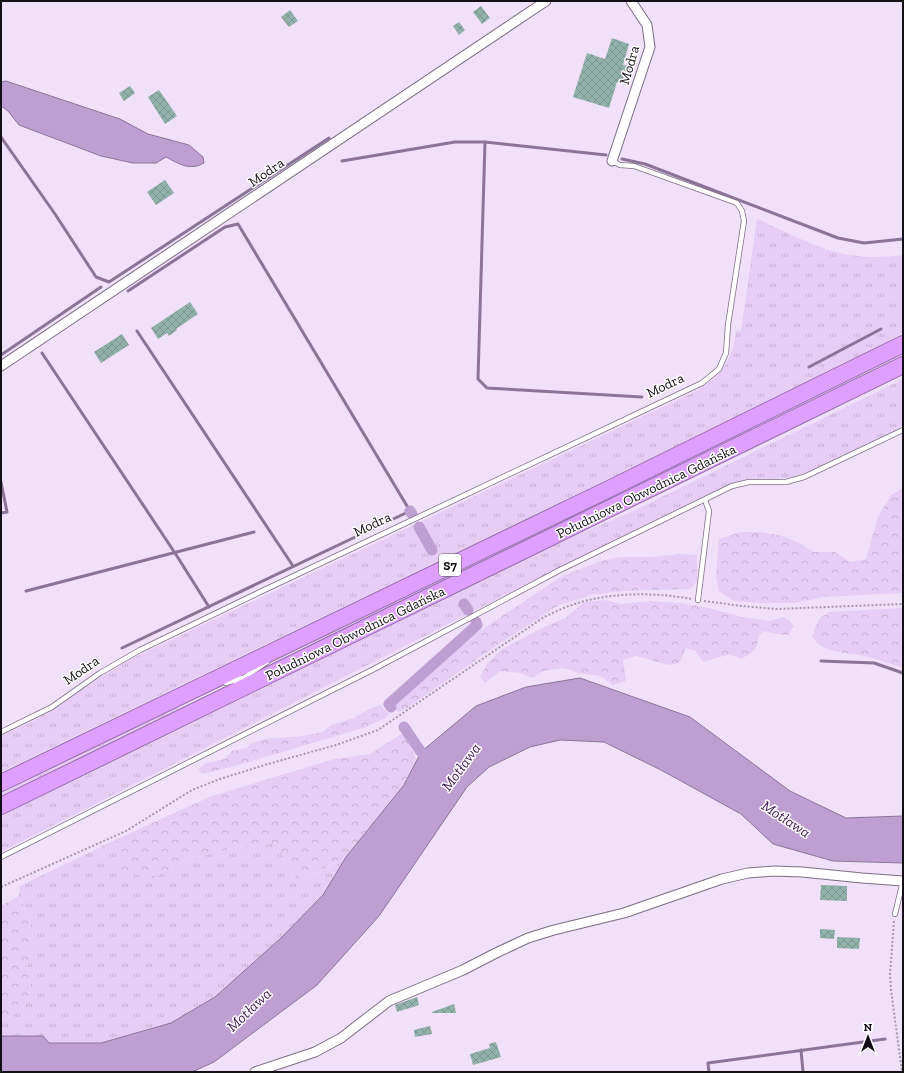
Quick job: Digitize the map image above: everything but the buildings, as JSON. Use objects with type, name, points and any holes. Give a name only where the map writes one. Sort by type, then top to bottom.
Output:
[{"type":"highway","name":"Południowa Obwodnica Gdańska","points":[[1,783],[903,344]]},
{"type":"highway","name":"Południowa Obwodnica Gdańska","points":[[1,806],[903,365]]},
{"type":"street","name":"Modra","points":[[1,366],[546,1]]},
{"type":"street","name":"Modra","points":[[612,161],[650,47],[646,25],[631,1]]},
{"type":"street","points":[[255,1072],[315,1052],[341,1038],[389,1000],[464,970],[528,938],[624,912],[722,879],[748,873],[774,871],[903,881]]},
{"type":"lane","name":"Modra","points":[[1,732],[52,707],[100,673],[140,650],[702,383],[719,369],[726,353],[728,325],[744,221],[742,211],[738,203],[634,166],[620,165],[612,161]]},
{"type":"lane","points":[[1,857],[372,670],[560,570],[732,486],[749,482],[786,482],[804,477],[903,430]]},
{"type":"lane","points":[[698,600],[709,511],[705,500]]},
{"type":"lane","points":[[278,655],[308,634]]},
{"type":"lane","points":[[275,666],[317,652]]},
{"type":"lane","points":[[228,688],[272,659]]},
{"type":"lane","points":[[218,685],[268,668]]},
{"type":"lane","points":[[174,699],[211,687]]},
{"type":"lane","points":[[182,717],[221,692]]},
{"type":"lane","points":[[895,914],[903,881]]},
{"type":"path","points":[[1,887],[126,831],[192,790],[226,776],[336,745],[378,730],[544,618],[573,605],[605,597],[652,594],[776,609],[903,604]]},
{"type":"path","points":[[895,914],[890,974],[902,1072]]},
{"type":"green space","points":[[757,219],[832,251],[868,257],[903,255],[903,333],[836,369],[1,772],[1,736],[52,710],[101,677],[133,658],[686,396],[706,384],[721,371],[730,354],[736,331],[741,331]]},
{"type":"green space","points":[[903,352],[903,359],[314,646],[311,640]]},
{"type":"green space","points":[[903,379],[903,426],[817,468],[801,474],[784,478],[756,479],[736,482],[729,485],[476,610],[1,852],[1,816],[568,539],[631,512]]},
{"type":"green space","points":[[903,488],[903,593],[823,597],[795,603],[762,603],[734,601],[719,591],[716,577],[719,539],[741,532],[761,532],[783,536],[814,552],[835,552],[850,562],[866,559],[878,517],[891,495]]},
{"type":"green space","points":[[680,554],[697,555],[697,580],[691,589],[623,591],[591,595],[559,605],[497,645],[406,709],[399,712],[395,708],[395,701],[400,696],[471,637],[562,576],[601,561],[619,557],[653,557]]},
{"type":"green space","points":[[607,600],[621,604],[650,601],[680,603],[709,608],[742,617],[769,621],[784,617],[790,621],[793,627],[789,635],[764,631],[759,635],[754,650],[741,659],[730,654],[703,662],[696,651],[686,648],[679,663],[669,665],[636,656],[623,660],[626,681],[613,685],[600,676],[578,673],[564,668],[543,671],[533,678],[520,673],[500,671],[485,683],[480,677],[487,664],[501,650],[542,628],[567,617],[584,602]]},
{"type":"green space","points":[[903,608],[903,668],[869,657],[828,649],[816,642],[812,636],[819,619],[829,612]]},
{"type":"green space","points":[[177,704],[180,711],[1,799],[1,789]]},
{"type":"green space","points":[[380,705],[389,714],[386,718],[363,728],[242,764],[202,774],[198,769],[206,763],[225,759],[232,751],[247,748],[250,744],[265,739],[303,736],[323,732],[331,725],[354,718],[369,709]]},
{"type":"green space","points":[[403,733],[416,758],[404,785],[346,857],[300,881],[289,870],[278,843],[239,847],[188,859],[151,879],[120,870],[117,839],[212,796],[334,759],[370,754]]},
{"type":"green space","points":[[117,839],[121,870],[151,879],[188,859],[239,847],[278,843],[289,870],[300,881],[346,857],[323,895],[281,938],[215,997],[171,1023],[101,1043],[49,1043],[43,1036],[1,1036],[1,1023],[23,1007],[31,989],[26,967],[34,941],[27,912],[19,896],[20,886]]},
{"type":"green space","points":[[19,896],[27,912],[34,941],[26,967],[31,989],[23,1007],[1,1023],[1,906]]},
{"type":"water","points":[[6,81],[120,119],[148,134],[189,145],[203,157],[204,163],[194,166],[185,166],[166,157],[156,163],[133,163],[101,156],[19,125],[8,111],[1,106],[1,82]]},
{"type":"water","name":"Motława","points":[[580,678],[690,717],[790,791],[846,818],[903,816],[903,863],[833,861],[773,844],[741,814],[661,770],[604,742],[560,740],[530,747],[489,767],[467,787],[379,916],[317,985],[214,1062],[192,1072],[1,1072],[1,1036],[43,1036],[49,1043],[101,1043],[171,1023],[215,997],[281,938],[323,895],[346,857],[404,785],[421,752],[476,706],[526,687]]},
{"type":"waterway","points":[[1,137],[55,214],[96,277],[109,282],[329,138]]},
{"type":"waterway","points":[[342,161],[455,142],[485,142],[606,155]]},
{"type":"waterway","points":[[485,142],[478,379],[487,388],[642,397]]},
{"type":"waterway","points":[[622,159],[645,164],[838,238],[864,243],[903,239]]},
{"type":"waterway","points":[[122,648],[410,511],[238,224],[225,227],[128,291]]},
{"type":"waterway","points":[[1,355],[101,287]]},
{"type":"waterway","points":[[809,367],[881,329]]},
{"type":"waterway","points":[[137,331],[293,566]]},
{"type":"waterway","points":[[42,353],[175,553],[209,607]]},
{"type":"waterway","points":[[1,482],[7,512],[1,513]]},
{"type":"waterway","points":[[419,527],[432,550]]},
{"type":"waterway","points":[[26,591],[254,532]]},
{"type":"waterway","points":[[464,604],[468,610]]},
{"type":"waterway","points":[[391,707],[389,704],[477,625],[476,622]]},
{"type":"waterway","points":[[821,661],[874,663],[903,673]]},
{"type":"waterway","points":[[404,727],[421,752]]},
{"type":"waterway","points":[[709,1072],[708,1063],[885,1039]]},
{"type":"waterway","points":[[801,1050],[803,1072]]}]
